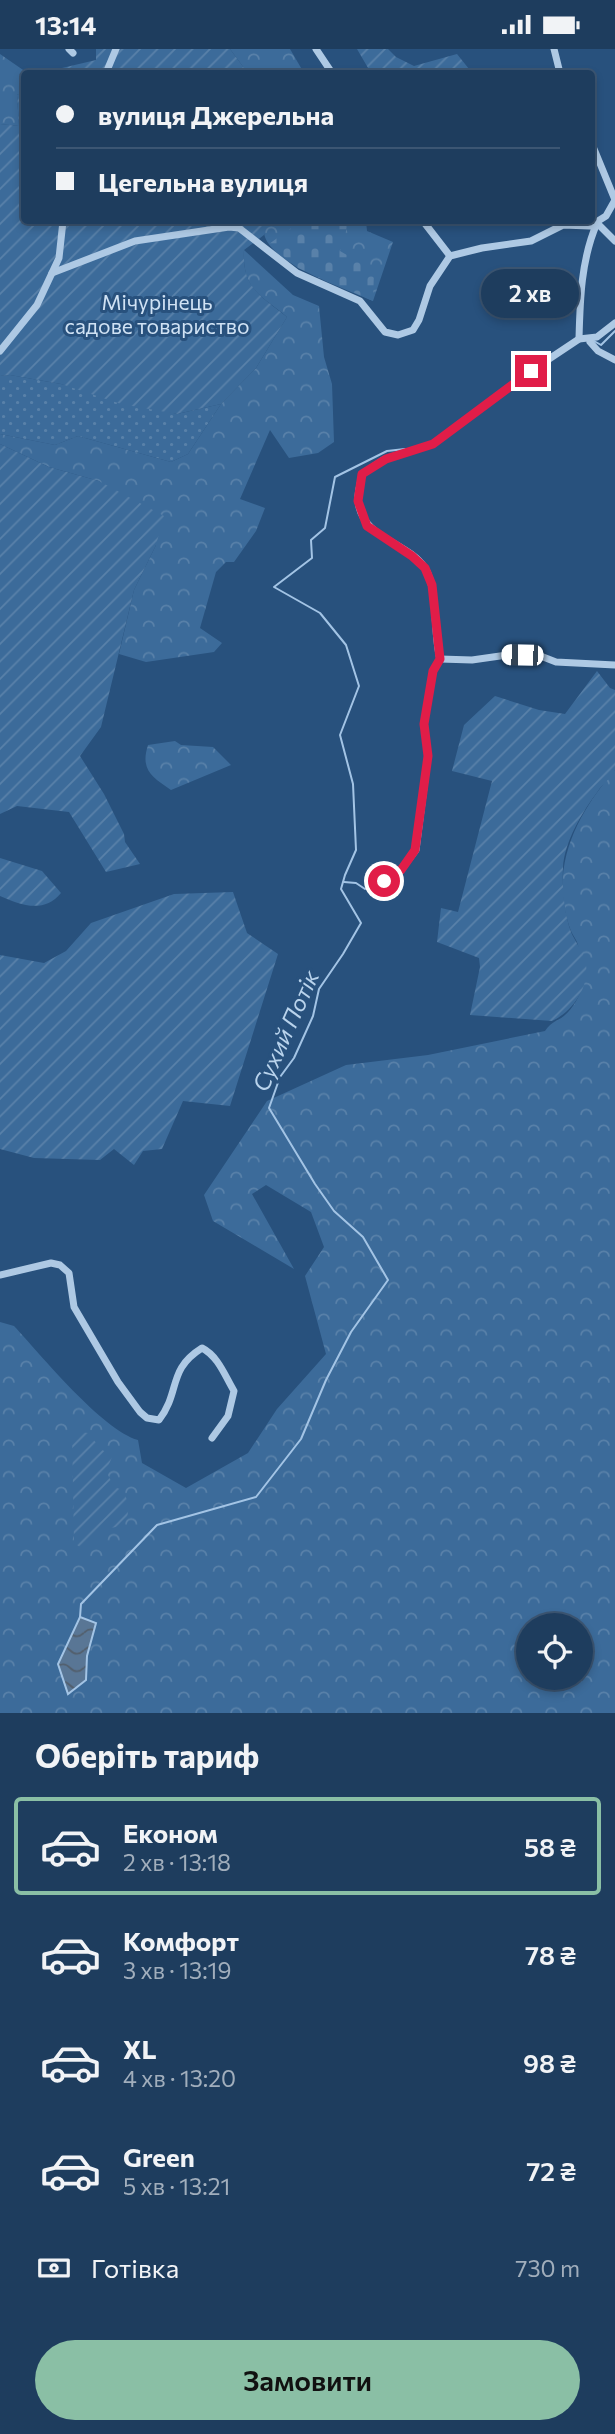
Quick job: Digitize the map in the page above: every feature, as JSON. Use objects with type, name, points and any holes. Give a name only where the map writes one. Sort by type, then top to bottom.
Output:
[{"type":"street","points":[[107,70],[116,49]]},
{"type":"street","points":[[316,49],[330,70]]},
{"type":"street","points":[[554,49],[559,70]]},
{"type":"street","points":[[579,339],[581,284],[590,239],[597,223],[606,216],[615,200],[595,151]]},
{"type":"street","points":[[597,223],[615,241]]},
{"type":"street","points":[[0,351],[37,305],[59,258],[63,224]]},
{"type":"street","points":[[425,224],[450,256]]},
{"type":"street","points":[[52,273],[135,240],[229,227],[239,228],[296,273],[360,301],[385,332],[398,335],[412,330],[419,320],[430,286],[450,256],[531,241],[561,224]]},
{"type":"street","points":[[572,224],[595,224]]},
{"type":"street","points":[[384,881],[401,870],[415,850],[428,756],[424,724],[433,671],[440,659],[432,585],[425,568],[367,526],[358,501],[362,474],[386,459],[433,444],[483,405],[579,339],[597,337],[615,323]]},
{"type":"street","points":[[590,342],[598,351],[615,360]]},
{"type":"street","points":[[440,659],[472,660],[507,655],[538,655],[556,661],[615,665]]},
{"type":"street","points":[[0,1275],[51,1263],[60,1265],[69,1273],[74,1307],[118,1382],[147,1418],[159,1420],[169,1407],[178,1372],[188,1357],[202,1348],[208,1351],[234,1391],[228,1416],[212,1438]]},
{"type":"green space","points":[[96,49],[230,49],[244,68],[250,70],[58,70],[96,60]]},
{"type":"green space","points":[[230,49],[290,49],[302,70],[250,70],[244,68]]},
{"type":"green space","points":[[357,49],[388,49],[396,57],[414,66],[457,54],[469,69],[473,70],[369,70]]},
{"type":"green space","points":[[0,54],[23,70],[21,70],[21,93],[17,95],[19,126],[0,124]]},
{"type":"green space","name":"Мічурінець садове товариство","points":[[21,93],[21,224],[264,224],[264,235],[244,250],[246,273],[255,290],[287,317],[256,368],[221,404],[177,414],[121,404],[61,384],[10,375],[0,376],[0,124],[19,126],[17,95]]},
{"type":"green space","points":[[264,224],[366,224],[367,231],[393,242],[373,301],[296,266],[271,247]]},
{"type":"green space","points":[[348,224],[340,251],[374,271],[373,301],[298,268],[269,244],[294,226]]},
{"type":"green space","points":[[244,250],[293,295],[319,306],[324,357],[332,384],[334,442],[318,453],[289,458],[270,430],[240,499],[265,508],[256,531],[234,562],[226,562],[216,572],[200,628],[222,643],[214,652],[146,662],[119,654],[134,590],[156,545],[99,481],[49,467],[0,444],[0,434],[55,445],[78,436],[171,462],[188,454],[221,404],[256,368],[287,317],[261,296],[250,283],[244,263]]},
{"type":"green space","points":[[10,375],[61,384],[177,414],[221,404],[188,454],[171,462],[78,436],[55,445],[0,434],[0,376]]},
{"type":"green space","points":[[0,444],[49,467],[99,481],[164,516],[156,545],[134,590],[101,727],[80,756],[104,794],[124,834],[125,842],[140,864],[106,872],[69,812],[17,806],[0,814]]},
{"type":"green space","points":[[597,671],[610,688],[615,690],[615,770],[592,799],[575,827],[563,868],[567,917],[571,932],[585,960],[586,978],[583,987],[574,1004],[552,1021],[470,1015],[480,967],[479,958],[437,942],[441,908],[458,912],[492,781],[452,771],[464,725],[495,696],[539,710],[565,714]]},
{"type":"green space","points":[[175,741],[181,745],[213,747],[231,765],[171,790],[149,772],[146,754],[148,745]]},
{"type":"green space","points":[[615,770],[615,1713],[0,1713],[0,1322],[14,1326],[73,1390],[107,1422],[138,1440],[142,1463],[186,1488],[248,1453],[277,1409],[326,1354],[305,1276],[324,1247],[311,1212],[266,1185],[252,1194],[294,1269],[213,1221],[204,1195],[267,1101],[346,1065],[428,1055],[545,1031],[568,1012],[579,995],[583,979],[578,945],[565,908],[564,865],[577,825]]},
{"type":"green space","points":[[0,858],[42,871],[61,893],[54,900],[40,906],[24,905],[0,896]]},
{"type":"green space","points":[[233,892],[247,933],[278,954],[230,1106],[183,1101],[162,1149],[143,1151],[134,1165],[114,1149],[100,1160],[34,1158],[0,1149],[0,955],[44,963],[66,951],[91,923],[174,894]]},
{"type":"green space","points":[[72,1431],[88,1433],[102,1450],[113,1455],[106,1471],[114,1487],[123,1490],[129,1505],[127,1519],[116,1527],[105,1529],[98,1541],[86,1551],[74,1543]]},
{"type":"water","points":[[80,1617],[96,1623],[87,1656],[86,1680],[68,1694],[58,1664]]},
{"type":"waterway","name":"Сухий Потік","points":[[594,341],[601,345],[615,331]]},
{"type":"waterway","name":"Сухий Потік","points":[[80,1617],[81,1604],[157,1525],[256,1497],[301,1439],[326,1380],[351,1332],[388,1280],[363,1237],[334,1211],[315,1184],[269,1108],[280,1077],[294,1058],[313,1016],[319,989],[361,923],[341,889],[356,850],[353,784],[340,735],[359,686],[346,645],[320,613],[274,587],[312,558],[311,540],[325,528],[335,477],[387,451],[405,449]]},
{"type":"waterway","points":[[344,882],[356,883],[365,889]]},
{"type":"route","points":[[384,881],[401,870],[415,850],[428,756],[424,724],[433,671],[440,659],[432,585],[425,568],[367,526],[358,501],[362,474],[386,459],[433,444],[531,371]]}]
